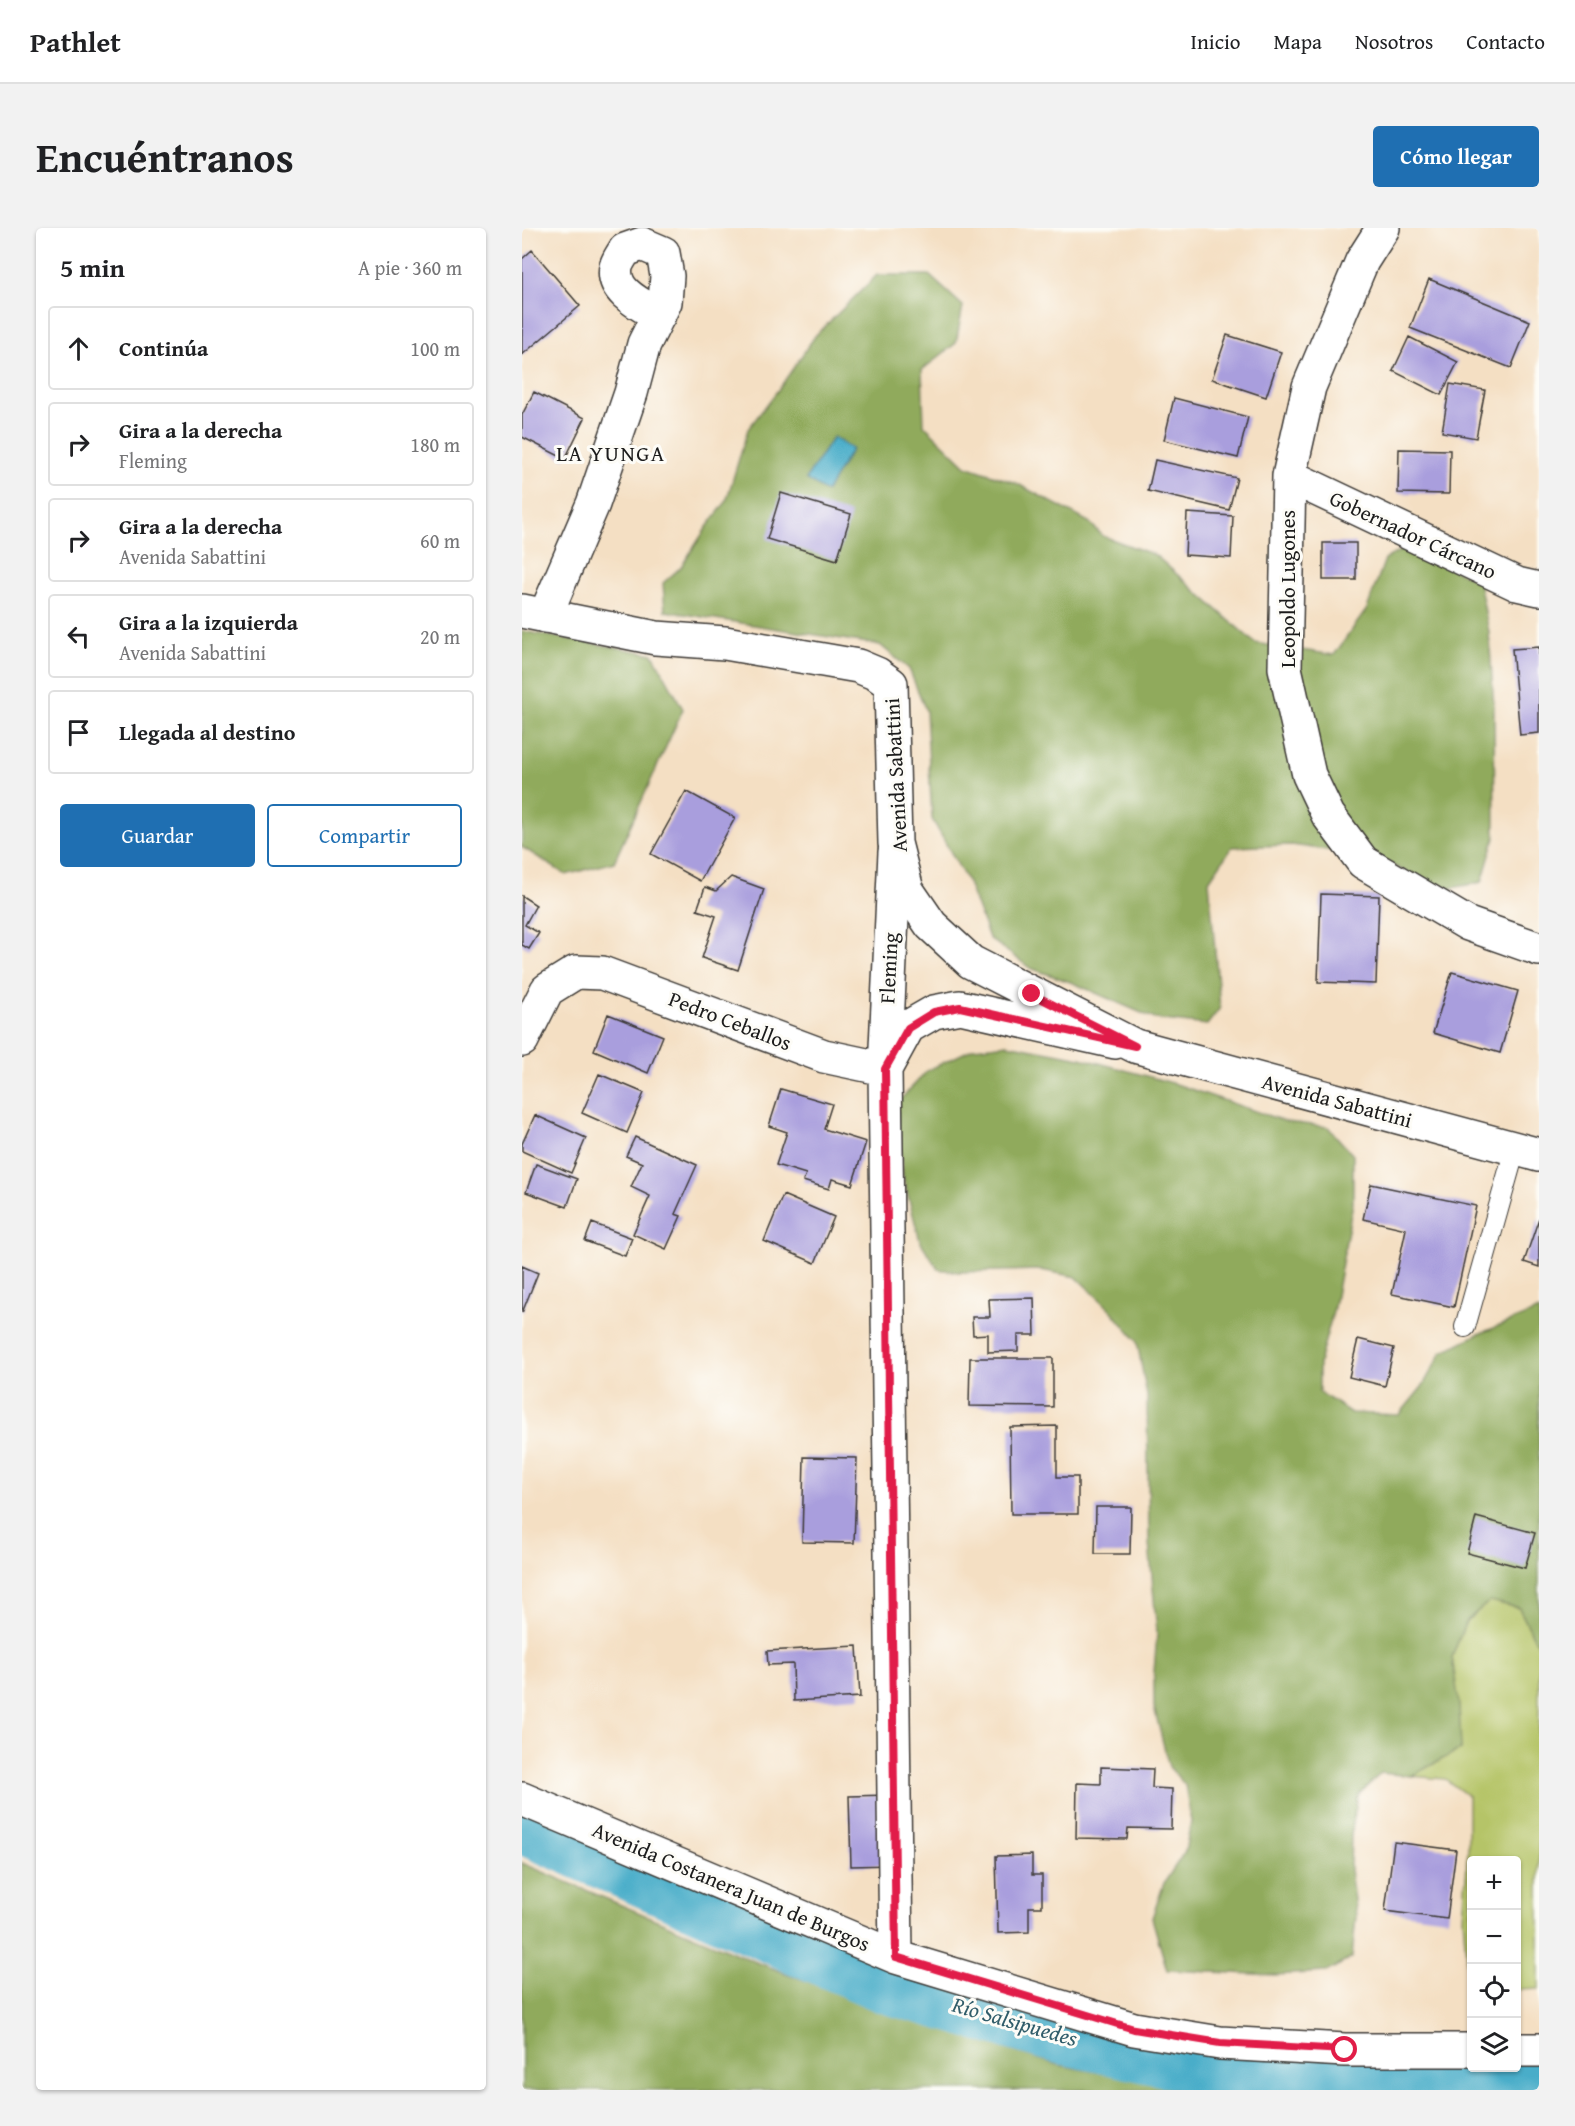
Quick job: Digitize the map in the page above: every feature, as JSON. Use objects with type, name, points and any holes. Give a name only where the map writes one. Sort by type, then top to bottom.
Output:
[{"type":"street","name":"Leopoldo Lugones","points":[[1383,228],[1362,261],[1309,387],[1289,476],[1285,668],[1309,776],[1328,815],[1363,862],[1468,924],[1539,949]]},
{"type":"street","points":[[533,614],[593,504],[644,344],[659,315]]},
{"type":"street","name":"Gobernador Cárcano","points":[[1289,476],[1517,584],[1539,589]]},
{"type":"street","name":"Avenida Sabattini","points":[[533,614],[656,638],[736,645],[858,666],[877,674],[891,684],[895,843],[907,890],[931,925],[971,962],[1135,1046]]},
{"type":"street","name":"Fleming","points":[[895,843],[885,1069],[896,1957]]},
{"type":"street","name":"Pedro Ceballos","points":[[522,1040],[547,990],[576,972],[602,973],[824,1056],[885,1069]]},
{"type":"street","name":"Avenida Sabattini","points":[[885,1069],[908,1028],[934,1012],[960,1007],[1135,1046],[1527,1152]]},
{"type":"street","name":"Avenida Costanera Juan de Burgos","points":[[522,1799],[896,1957],[1134,2029],[1220,2043],[1345,2050],[1467,2050]]},
{"type":"street","points":[[1521,2050],[1539,2050]]},
{"type":"lane","points":[[1465,1327],[1527,1152]]},
{"type":"green space","points":[[877,275],[929,275],[963,306],[956,343],[922,370],[924,425],[966,466],[1016,483],[1089,522],[1103,536],[1155,555],[1255,643],[1334,655],[1367,609],[1385,559],[1405,548],[1479,581],[1489,632],[1494,707],[1495,838],[1482,882],[1442,890],[1376,857],[1292,845],[1232,847],[1209,881],[1220,1008],[1207,1025],[1155,1019],[1073,983],[1030,968],[989,938],[968,883],[932,819],[926,711],[909,669],[880,645],[665,611],[663,583],[681,567],[726,502],[748,429],[815,336]]},
{"type":"green space","points":[[522,631],[653,654],[683,709],[614,862],[566,875],[522,847]]},
{"type":"green space","points":[[1007,1044],[1081,1058],[1176,1084],[1287,1122],[1328,1127],[1353,1155],[1353,1203],[1333,1312],[1319,1363],[1319,1392],[1351,1413],[1399,1415],[1422,1387],[1442,1352],[1476,1335],[1539,1310],[1539,1648],[1519,1608],[1490,1601],[1466,1621],[1452,1657],[1459,1704],[1461,1749],[1411,1776],[1381,1773],[1358,1795],[1351,1835],[1350,1869],[1356,1916],[1352,1958],[1326,1972],[1275,1975],[1167,1970],[1152,1918],[1164,1883],[1185,1851],[1191,1822],[1185,1785],[1169,1767],[1154,1707],[1157,1633],[1149,1543],[1147,1396],[1137,1341],[1111,1310],[1076,1277],[1041,1270],[958,1272],[938,1269],[920,1241],[903,1177],[896,1104],[928,1070],[974,1048]]},
{"type":"green space","points":[[1490,1601],[1519,1608],[1539,1648],[1539,1989],[1521,1990],[1521,1856],[1467,1856],[1468,1796],[1445,1779],[1411,1776],[1461,1749],[1452,1657],[1466,1621]]},
{"type":"green space","points":[[522,1863],[756,1962],[909,2019],[1059,2065],[1196,2090],[522,2090]]},
{"type":"green space","points":[[1467,1863],[1467,1966],[1463,1918]]},
{"type":"water","points":[[833,437],[852,449],[826,492],[806,479]]},
{"type":"building","points":[[532,250],[580,306],[522,355],[522,259]]},
{"type":"building","points":[[1429,279],[1530,321],[1511,368],[1410,328]]},
{"type":"building","points":[[1227,335],[1281,352],[1266,397],[1212,379]]},
{"type":"building","points":[[1409,337],[1458,362],[1441,395],[1393,371]]},
{"type":"building","points":[[1450,384],[1485,390],[1476,438],[1442,432]]},
{"type":"building","points":[[534,392],[585,418],[565,459],[522,437],[522,415]]},
{"type":"building","points":[[1174,398],[1248,417],[1238,458],[1164,440]]},
{"type":"building","points":[[1399,449],[1450,450],[1449,494],[1398,493]]},
{"type":"building","points":[[1155,460],[1237,478],[1229,510],[1148,491]]},
{"type":"building","points":[[781,493],[851,514],[837,560],[767,539]]},
{"type":"building","points":[[1187,513],[1233,516],[1231,558],[1185,555]]},
{"type":"building","points":[[1323,543],[1356,543],[1356,580],[1323,580]]},
{"type":"building","points":[[1539,647],[1539,733],[1520,735],[1512,649]]},
{"type":"building","points":[[686,791],[735,818],[700,881],[651,854]]},
{"type":"building","points":[[731,877],[764,889],[738,970],[702,958],[716,916],[697,910],[705,887],[716,891]]},
{"type":"building","points":[[1321,894],[1379,896],[1376,984],[1318,982]]},
{"type":"building","points":[[522,896],[536,905],[525,925],[539,933],[529,949],[522,945]]},
{"type":"building","points":[[1452,972],[1518,991],[1500,1053],[1433,1033]]},
{"type":"building","points":[[608,1014],[663,1036],[648,1073],[594,1050]]},
{"type":"building","points":[[599,1074],[644,1093],[627,1133],[582,1113]]},
{"type":"building","points":[[781,1089],[832,1104],[824,1129],[866,1142],[852,1185],[832,1179],[829,1189],[803,1181],[806,1174],[776,1165],[787,1132],[769,1126]]},
{"type":"building","points":[[535,1115],[586,1138],[571,1173],[522,1151],[522,1144]]},
{"type":"building","points":[[635,1137],[697,1165],[675,1214],[681,1216],[666,1249],[633,1234],[650,1196],[631,1187],[642,1163],[626,1156]]},
{"type":"building","points":[[536,1164],[577,1179],[567,1207],[526,1192]]},
{"type":"building","points":[[1371,1184],[1476,1206],[1454,1307],[1392,1294],[1406,1229],[1363,1219]]},
{"type":"building","points":[[783,1195],[834,1217],[815,1263],[764,1241]]},
{"type":"building","points":[[1539,1218],[1539,1267],[1524,1262]]},
{"type":"building","points":[[592,1223],[632,1238],[625,1256],[585,1241]]},
{"type":"building","points":[[522,1266],[538,1273],[522,1313]]},
{"type":"building","points":[[1034,1298],[1035,1335],[1018,1335],[1018,1351],[988,1352],[988,1334],[973,1335],[972,1317],[990,1317],[989,1299]]},
{"type":"building","points":[[1358,1339],[1394,1348],[1385,1386],[1349,1377]]},
{"type":"building","points":[[970,1358],[1053,1358],[1053,1407],[969,1406]]},
{"type":"building","points":[[1057,1426],[1057,1477],[1078,1477],[1078,1514],[1011,1514],[1010,1427]]},
{"type":"building","points":[[804,1457],[857,1458],[854,1543],[802,1542]]},
{"type":"building","points":[[1096,1507],[1131,1507],[1130,1554],[1095,1554]]},
{"type":"building","points":[[1476,1517],[1535,1533],[1525,1568],[1467,1553]]},
{"type":"building","points":[[857,1646],[860,1697],[794,1701],[793,1664],[768,1665],[767,1651]]},
{"type":"building","points":[[1101,1767],[1153,1769],[1152,1788],[1172,1789],[1171,1829],[1128,1828],[1127,1839],[1076,1838],[1077,1783],[1101,1784]]},
{"type":"building","points":[[890,1795],[892,1865],[851,1866],[849,1796]]},
{"type":"building","points":[[1394,1842],[1456,1850],[1447,1919],[1385,1911]]},
{"type":"building","points":[[1032,1855],[1032,1875],[1042,1875],[1042,1907],[1029,1907],[1029,1932],[998,1933],[996,1856]]},
{"type":"waterway","name":"Río Salsipuedes","points":[[522,1825],[887,1985],[1056,2034],[1279,2083],[1539,2083]]},
{"type":"district","name":"LA YUNGA","points":[[611,453]]},
{"type":"route","points":[[1032,994],[1135,1046],[960,1007],[934,1012],[908,1028],[885,1069],[896,1957],[1134,2029],[1220,2043],[1345,2050]]}]
